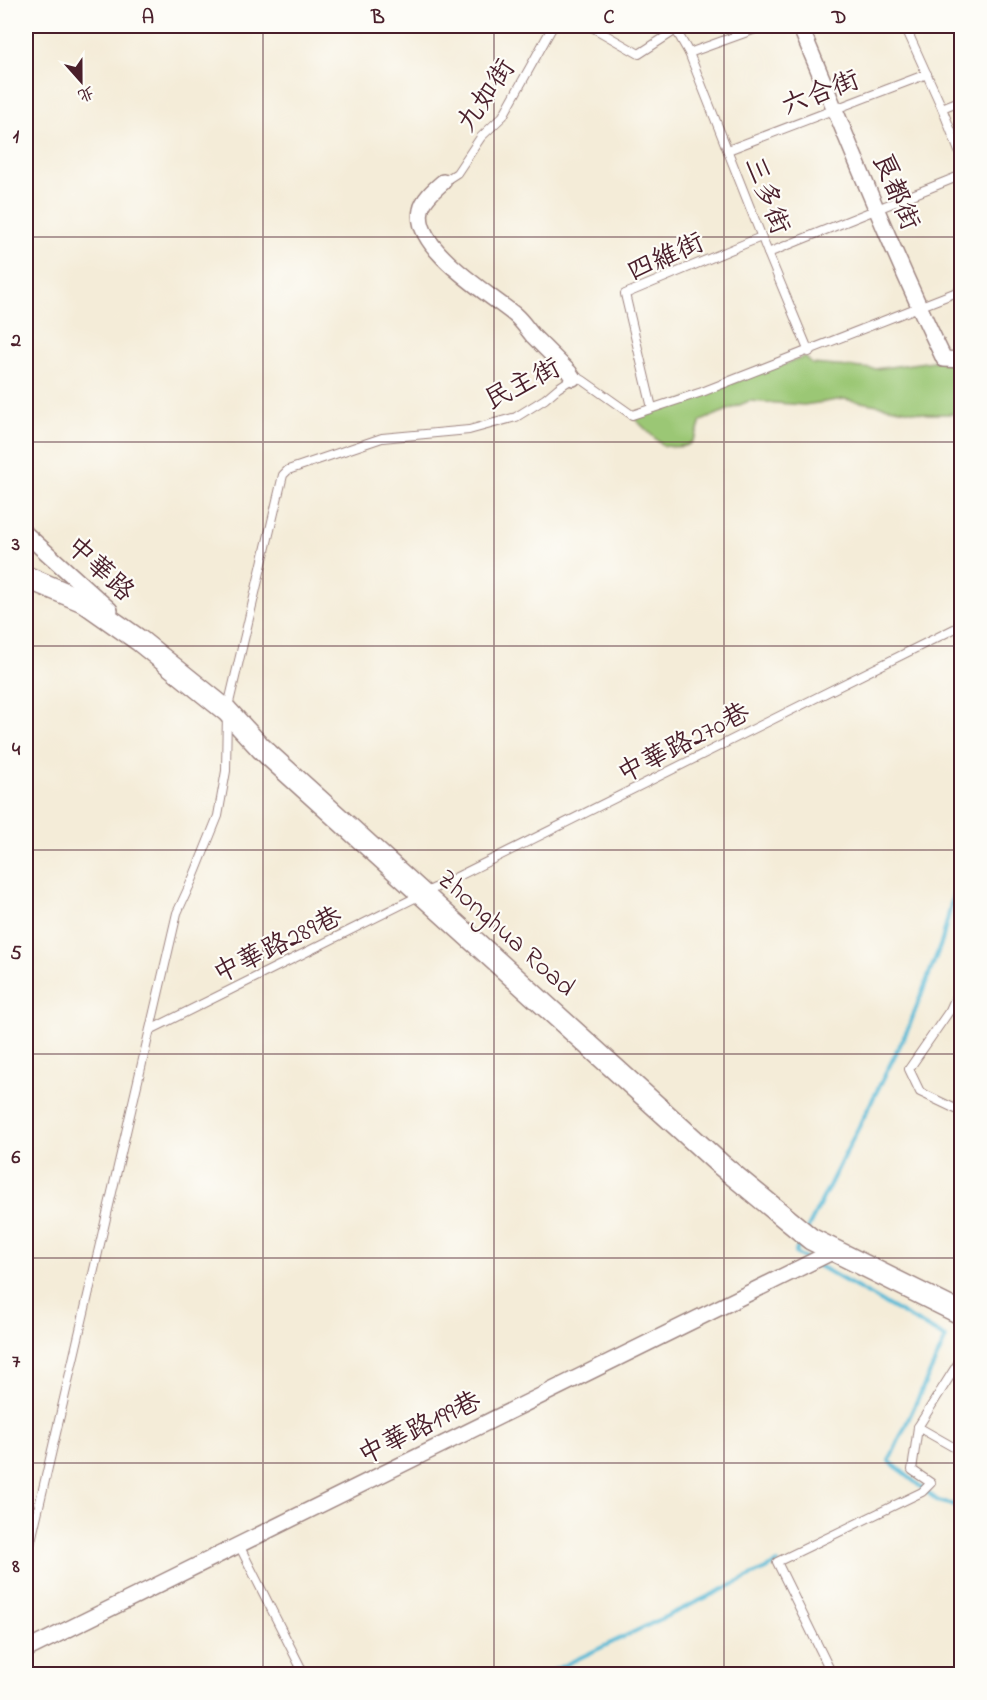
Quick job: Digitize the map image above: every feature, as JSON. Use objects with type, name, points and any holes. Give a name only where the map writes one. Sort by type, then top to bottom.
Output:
[{"type":"main road","name":"Zhonghua Road","points":[[26,577],[82,601],[140,641],[226,711],[261,748],[720,1164],[811,1239],[961,1314]]},
{"type":"street","name":"良都街","points":[[800,26],[919,308],[944,359],[962,360]]},
{"type":"street","points":[[443,182],[424,202],[420,218],[435,249],[448,265],[519,319],[573,378]]},
{"type":"street","name":"中華路","points":[[26,534],[112,612],[140,641]]},
{"type":"street","name":"中華路199巷","points":[[26,1650],[834,1251]]},
{"type":"lane","name":"九如街","points":[[443,182],[457,173],[481,137],[503,116],[553,26]]},
{"type":"lane","points":[[590,26],[639,54],[677,28]]},
{"type":"lane","points":[[690,53],[764,26]]},
{"type":"lane","points":[[909,26],[962,159]]},
{"type":"lane","name":"三多街","points":[[677,28],[690,53],[809,352]]},
{"type":"lane","name":"六合街","points":[[728,150],[927,74]]},
{"type":"lane","points":[[942,108],[962,100]]},
{"type":"lane","points":[[768,253],[962,175]]},
{"type":"lane","name":"四維街","points":[[652,408],[625,294],[762,237]]},
{"type":"lane","name":"民主街","points":[[226,711],[283,475],[288,470],[382,438],[469,430],[516,417],[573,378],[584,381],[632,415],[702,392],[809,352],[962,290]]},
{"type":"lane","name":"中華路270巷","points":[[424,895],[962,625]]},
{"type":"lane","points":[[26,1562],[177,913],[218,816],[226,771],[226,711]]},
{"type":"lane","name":"中華路289巷","points":[[150,1030],[424,895]]},
{"type":"lane","points":[[962,984],[950,1010],[909,1069],[920,1092],[962,1112]]},
{"type":"lane","points":[[832,1674],[777,1562],[922,1492],[931,1483],[912,1470],[918,1427],[962,1357]]},
{"type":"lane","points":[[918,1427],[962,1452]]},
{"type":"lane","points":[[239,1545],[304,1674]]},
{"type":"green space","points":[[805,357],[812,364],[875,369],[940,360],[961,361],[961,414],[928,414],[844,399],[804,405],[749,401],[701,421],[693,441],[679,447],[663,446],[634,418]]},
{"type":"waterway","points":[[808,1228],[908,1029],[942,941],[962,860]]},
{"type":"waterway","points":[[802,1240],[795,1253],[808,1260]]},
{"type":"waterway","points":[[817,1265],[946,1338],[889,1461],[938,1501],[962,1507]]},
{"type":"waterway","points":[[546,1674],[778,1563]]}]
